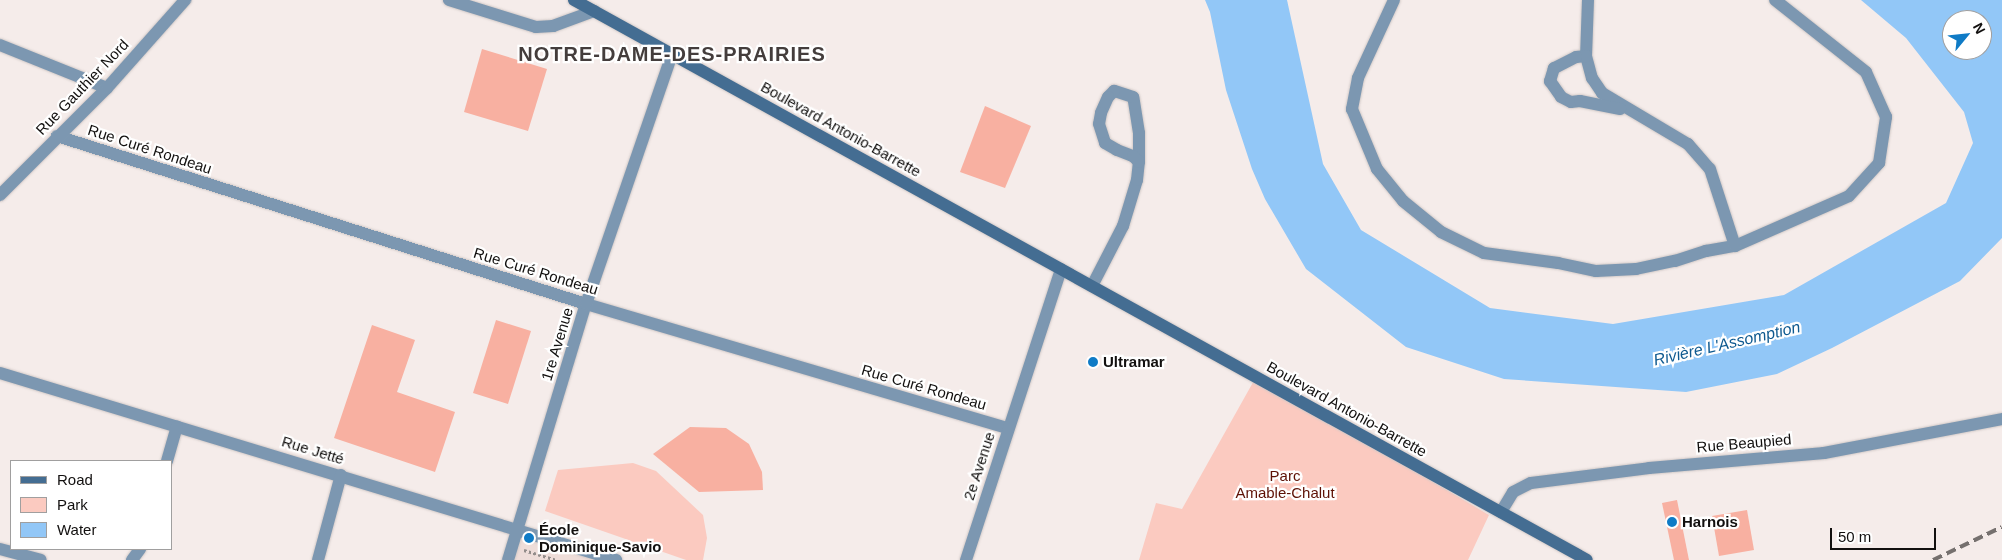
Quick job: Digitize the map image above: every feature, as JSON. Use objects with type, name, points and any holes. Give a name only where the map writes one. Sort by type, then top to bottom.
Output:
[{"type":"street","name":"Rue Gauthier Nord","points":[[0,195],[107,88],[185,0]]},
{"type":"street","points":[[449,0],[536,26],[553,26],[594,11]]},
{"type":"street","name":"Boulevard Antonio-Barrette","points":[[574,0],[1586,560]]},
{"type":"street","points":[[1394,0],[1358,78],[1352,109],[1377,169],[1403,201],[1441,232],[1484,253],[1558,263],[1596,271],[1636,269],[1675,261],[1706,251],[1736,246],[1849,196],[1879,162],[1886,117],[1866,72],[1775,0]]},
{"type":"street","points":[[1588,0],[1586,56],[1592,78],[1602,93],[1688,144],[1710,169],[1736,246]]},
{"type":"street","points":[[0,45],[107,88]]},
{"type":"street","name":"1re Avenue","points":[[508,560],[586,304],[672,54]]},
{"type":"street","points":[[1586,56],[1576,57],[1554,68],[1550,80],[1561,97],[1571,102],[1589,102],[1630,111]]},
{"type":"street","points":[[1092,286],[1123,226],[1133,198],[1139,162],[1139,133],[1133,97],[1114,90],[1108,97],[1101,113],[1099,124],[1105,142],[1117,150],[1133,156],[1139,162]]},
{"type":"street","name":"Rue Curé Rondeau","points":[[57,136],[586,304],[1008,428]]},
{"type":"street","name":"2e Avenue","points":[[966,560],[1061,269]]},
{"type":"street","name":"Rue Jetté","points":[[0,373],[616,560]]},
{"type":"street","name":"Rue Beaupied","points":[[1501,512],[1512,492],[1531,483],[1649,468],[1824,453],[2002,418]]},
{"type":"street","points":[[167,460],[177,426]]},
{"type":"street","points":[[318,560],[341,475]]},
{"type":"street","points":[[0,549],[40,560]]},
{"type":"path","points":[[512,546],[556,560]]},
{"type":"shaded area","name":"École Dominique-Savio","points":[[517,529],[616,560],[508,560]]},
{"type":"green space","name":"Parc Amable-Chalut","points":[[1256,377],[1489,515],[1468,560],[1139,560],[1156,503],[1182,509]]},
{"type":"green space","points":[[633,463],[656,471],[703,515],[707,538],[703,560],[686,560],[545,511],[558,470]]},
{"type":"water","name":"Rivière L'Assomption","points":[[1205,0],[1287,0],[1323,164],[1361,230],[1490,308],[1613,324],[1784,295],[1946,203],[1973,143],[1964,112],[1906,38],[1861,0],[2002,0],[2002,238],[1960,281],[1832,348],[1777,374],[1686,392],[1504,379],[1406,347],[1306,269],[1265,199],[1252,169],[1226,90],[1210,12]]},
{"type":"building","points":[[482,49],[547,69],[528,131],[464,112]]},
{"type":"building","points":[[985,106],[1031,126],[1005,188],[960,172]]},
{"type":"building","points":[[496,320],[531,331],[508,404],[473,393]]},
{"type":"building","points":[[372,325],[415,340],[397,392],[455,412],[435,472],[334,438]]},
{"type":"building","points":[[690,427],[726,428],[749,444],[762,472],[763,490],[699,492],[653,454]]},
{"type":"building","points":[[1677,500],[1689,560],[1674,560],[1662,503]]},
{"type":"building","points":[[1747,510],[1754,550],[1719,556],[1712,516]]},
{"type":"railway","points":[[1933,560],[2002,527]]},
{"type":"place","name":"Ultramar","points":[[1093,362]]},
{"type":"place","name":"Harnois","points":[[1672,522]]},
{"type":"place","name":"École Dominique-Savio","points":[[529,538]]},
{"type":"district","name":"NOTRE-DAME-DES-PRAIRIES","points":[[672,54]]}]
